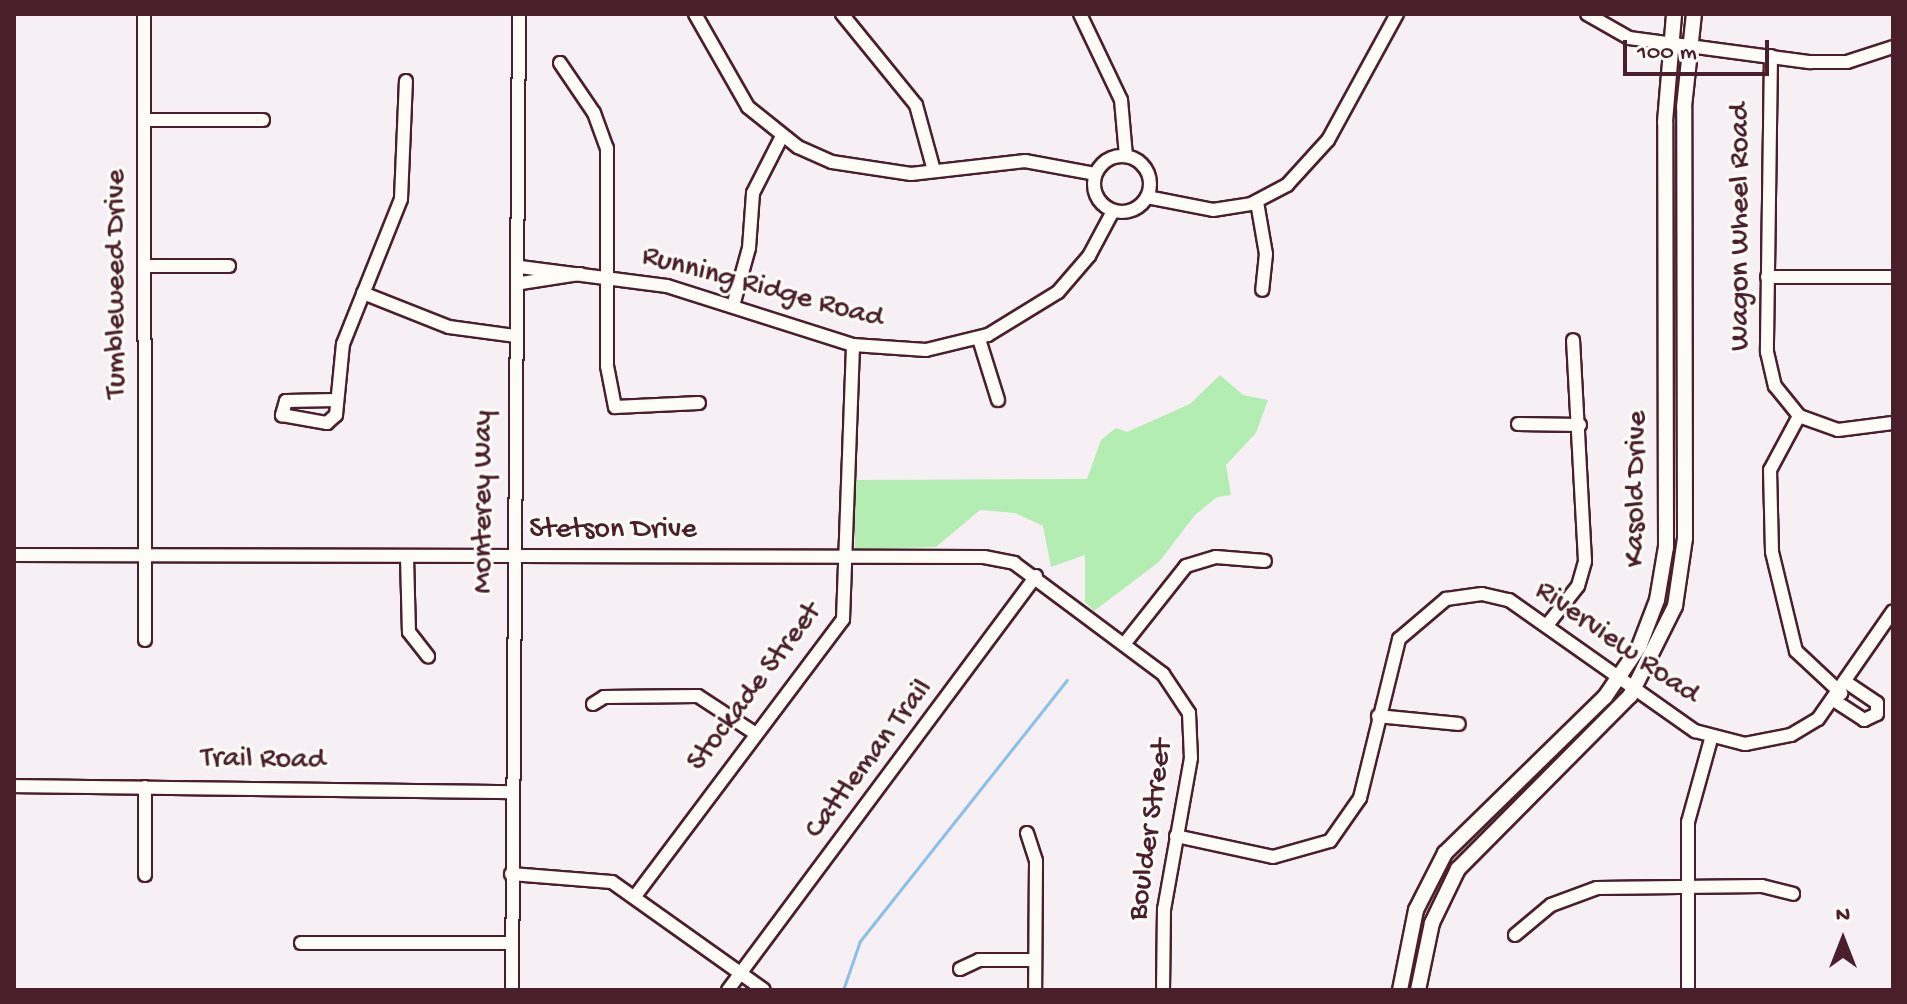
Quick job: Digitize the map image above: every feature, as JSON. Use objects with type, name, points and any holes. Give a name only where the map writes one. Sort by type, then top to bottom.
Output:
[{"type":"main road","name":"Kasold Drive","points":[[1400,990],[1416,910],[1445,853],[1620,678],[1653,616],[1665,556],[1671,42],[1674,14]]},
{"type":"main road","name":"Kasold Drive","points":[[1418,990],[1432,923],[1467,856],[1635,689],[1667,632],[1684,560],[1689,44],[1694,14]]},
{"type":"street","name":"Tumbleweed Drive","points":[[144,14],[145,640]]},
{"type":"street","name":"Monterey Way","points":[[512,990],[513,557],[516,336],[521,283],[519,14]]},
{"type":"street","points":[[695,14],[721,71],[782,136],[861,169],[934,171],[1025,161],[1095,174]]},
{"type":"street","points":[[842,14],[916,105],[934,171]]},
{"type":"street","points":[[1080,14],[1121,100],[1126,156]]},
{"type":"street","points":[[1147,197],[1199,210],[1257,202],[1317,156],[1397,14]]},
{"type":"street","points":[[1587,14],[1618,35],[1771,56],[1847,62],[1893,47]]},
{"type":"street","name":"Wagon Wheel Road","points":[[1771,56],[1767,277],[1771,374],[1799,416]]},
{"type":"street","points":[[560,63],[594,113],[607,148],[606,276],[615,407],[699,403]]},
{"type":"street","points":[[336,400],[337,367],[401,199],[406,81]]},
{"type":"street","points":[[144,120],[263,120]]},
{"type":"street","points":[[733,306],[749,248],[753,193],[782,136]]},
{"type":"street","points":[[1126,156],[1147,171],[1147,197],[1136,208],[1113,211],[1099,200],[1095,174],[1107,160],[1126,156]]},
{"type":"street","points":[[1257,202],[1266,243],[1262,290]]},
{"type":"street","name":"Running Ridge Road","points":[[520,267],[606,276],[733,306],[853,345],[926,350],[979,339],[1058,292],[1089,256],[1113,211]]},
{"type":"street","points":[[144,266],[229,266]]},
{"type":"street","name":"Running Ridge Road","points":[[521,283],[580,274]]},
{"type":"street","points":[[1767,277],[1893,277]]},
{"type":"street","points":[[363,293],[449,327],[516,336]]},
{"type":"street","points":[[979,339],[998,400]]},
{"type":"street","points":[[1548,624],[1583,571],[1580,425],[1573,340]]},
{"type":"street","name":"Stockade Street","points":[[636,895],[843,619],[849,557],[853,345]]},
{"type":"street","points":[[1841,692],[1796,651],[1776,584],[1770,470],[1799,416],[1838,430],[1893,423]]},
{"type":"street","points":[[1518,424],[1580,425]]},
{"type":"street","name":"Stetson Drive","points":[[14,555],[984,557],[1036,576],[1096,622]]},
{"type":"street","points":[[407,557],[409,632],[428,656]]},
{"type":"street","points":[[1125,643],[1186,566],[1216,557],[1265,561]]},
{"type":"street","name":"Cattleman Trail","points":[[728,990],[1036,576]]},
{"type":"street","name":"Riverview Road","points":[[1176,836],[1273,857],[1330,841],[1360,798],[1399,639],[1434,604],[1494,595],[1548,624],[1635,689],[1711,739],[1775,740],[1806,727],[1841,692],[1893,611]]},
{"type":"street","name":"Boulder Street","points":[[1096,622],[1174,686],[1189,713],[1191,758],[1164,909],[1163,990]]},
{"type":"street","points":[[593,704],[604,697],[698,696],[756,734]]},
{"type":"street","points":[[1378,716],[1459,724]]},
{"type":"street","points":[[1688,990],[1690,804],[1711,739]]},
{"type":"street","name":"Trail Road","points":[[14,786],[511,792]]},
{"type":"street","points":[[145,787],[145,875]]},
{"type":"street","points":[[1027,833],[1036,861],[1035,990]]},
{"type":"street","points":[[511,874],[587,875],[636,895],[764,990]]},
{"type":"street","points":[[1515,935],[1551,905],[1581,892],[1688,886],[1762,886],[1793,894]]},
{"type":"street","points":[[301,943],[511,943]]},
{"type":"street","points":[[960,969],[979,960],[1035,960]]},
{"type":"green space","points":[[1220,375],[1243,395],[1268,400],[1256,433],[1226,465],[1231,495],[1217,497],[1195,515],[1159,562],[1094,611],[1085,602],[1085,555],[1051,567],[1043,526],[1015,513],[980,510],[936,547],[855,549],[853,480],[1087,479],[1101,440],[1116,428],[1127,432],[1190,404]]},
{"type":"waterway","points":[[843,990],[860,941],[1067,680]]}]
